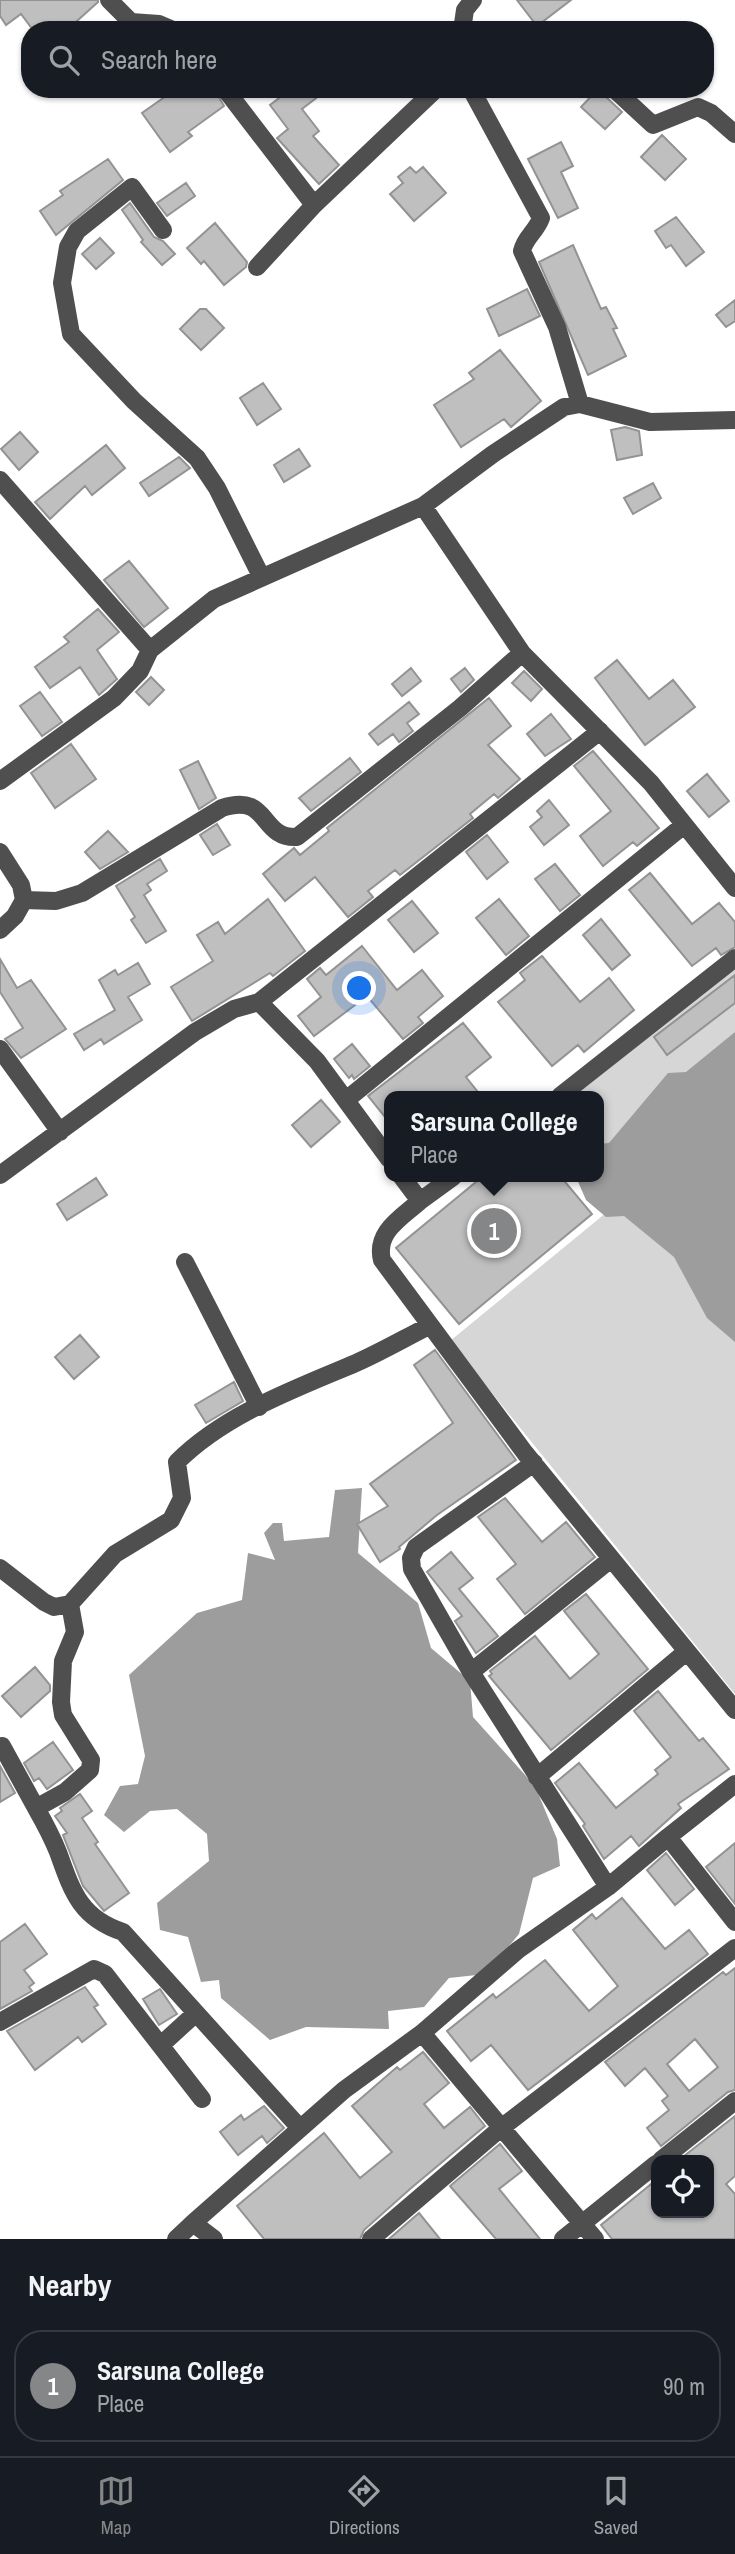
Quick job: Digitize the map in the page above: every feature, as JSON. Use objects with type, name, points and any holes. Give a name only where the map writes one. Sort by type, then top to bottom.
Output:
[{"type":"street","points":[[109,0],[130,21]]},
{"type":"street","points":[[463,21],[465,10],[474,0]]},
{"type":"street","points":[[233,98],[314,205]]},
{"type":"street","points":[[257,267],[314,205],[427,98]]},
{"type":"street","points":[[476,98],[541,218],[538,228],[524,241],[522,251],[557,327],[580,404]]},
{"type":"street","points":[[624,98],[653,125],[698,107],[711,113],[735,134]]},
{"type":"street","points":[[163,230],[132,187],[77,232],[64,260],[62,283],[71,334],[134,401],[197,458],[216,488],[261,576]]},
{"type":"street","points":[[0,781],[114,698],[140,671],[150,650],[214,599],[423,506],[550,415],[580,404],[650,422],[735,420]]},
{"type":"street","points":[[0,480],[150,650]]},
{"type":"street","points":[[423,506],[522,653],[651,783],[735,888]]},
{"type":"street","points":[[24,900],[56,901],[82,893],[222,808],[239,802],[253,807],[279,835],[297,838],[460,708],[522,653]]},
{"type":"street","points":[[0,1175],[195,1032],[234,1009],[259,1002],[600,731]]},
{"type":"street","points":[[346,1100],[684,825]]},
{"type":"street","points":[[0,852],[21,885],[24,900],[15,916],[0,930]]},
{"type":"street","points":[[566,1091],[735,958]]},
{"type":"street","points":[[259,1002],[317,1061],[384,1151]]},
{"type":"street","points":[[0,1049],[60,1132]]},
{"type":"street","points":[[406,1182],[420,1200]]},
{"type":"street","points":[[446,1182],[420,1200],[383,1235],[379,1248],[382,1260],[534,1463],[735,1710]]},
{"type":"street","points":[[185,1262],[259,1407]]},
{"type":"street","points":[[0,1568],[44,1602],[54,1607],[70,1604],[115,1554],[171,1520],[182,1498],[177,1462],[195,1444],[259,1407],[429,1326]]},
{"type":"street","points":[[534,1463],[416,1547],[411,1558],[412,1569],[471,1672],[608,1887]]},
{"type":"street","points":[[471,1672],[611,1559]]},
{"type":"street","points":[[36,1808],[65,1792],[90,1770],[91,1760],[63,1714],[61,1702],[63,1661],[75,1632],[70,1604]]},
{"type":"street","points":[[537,1777],[686,1652]]},
{"type":"street","points":[[2,1746],[36,1808],[58,1852],[65,1875],[85,1911],[106,1927],[123,1932],[299,2127]]},
{"type":"street","points":[[176,2239],[299,2127],[422,2032],[518,1950],[608,1887],[735,1784]]},
{"type":"street","points":[[668,1837],[735,1922]]},
{"type":"street","points":[[371,2239],[501,2127],[735,1948]]},
{"type":"street","points":[[0,2022],[94,1969],[105,1974],[162,2044],[202,2099]]},
{"type":"street","points":[[162,2044],[196,2013]]},
{"type":"street","points":[[422,2032],[595,2239]]},
{"type":"street","points":[[668,2155],[735,2101]]},
{"type":"street","points":[[563,2239],[651,2168]]},
{"type":"street","points":[[193,2223],[214,2239]]},
{"type":"shaded area","points":[[735,965],[735,1694],[450,1341],[607,1212],[600,1182],[604,1182],[604,1091],[577,1091]]},
{"type":"shaded area","points":[[735,1032],[735,1342],[707,1318],[674,1257],[624,1216],[606,1217],[586,1200],[578,1182],[604,1182],[604,1144],[609,1143],[668,1073],[686,1072]]},
{"type":"shaded area","points":[[362,1488],[358,1553],[418,1603],[431,1648],[470,1681],[473,1717],[535,1786],[557,1839],[560,1866],[533,1878],[519,1934],[486,1974],[449,1978],[424,2007],[388,2011],[389,2029],[306,2027],[270,2040],[221,1998],[219,1980],[201,1982],[188,1937],[160,1930],[157,1903],[209,1861],[207,1834],[177,1809],[150,1811],[124,1832],[104,1815],[120,1786],[138,1784],[145,1756],[129,1675],[197,1613],[242,1600],[248,1553],[275,1560],[264,1533],[273,1523],[282,1523],[284,1541],[329,1537],[335,1490]]},
{"type":"building","points":[[0,0],[98,0],[77,21],[26,21],[21,14],[6,25],[0,16]]},
{"type":"building","points":[[517,0],[571,0],[544,21],[533,21]]},
{"type":"building","points":[[163,98],[219,98],[224,106],[188,132],[192,136],[170,152],[142,113]]},
{"type":"building","points":[[279,98],[316,98],[302,109],[319,131],[313,136],[339,165],[319,184],[277,138],[288,129],[270,105]]},
{"type":"building","points":[[590,98],[607,98],[622,112],[605,129],[581,107]]},
{"type":"building","points":[[662,135],[686,159],[665,180],[641,157]]},
{"type":"building","points":[[561,142],[573,166],[561,172],[578,208],[558,218],[528,159]]},
{"type":"building","points":[[108,159],[123,180],[56,235],[40,211],[63,195],[60,191]]},
{"type":"building","points":[[410,167],[416,173],[423,167],[446,193],[414,221],[390,194],[403,183],[398,177]]},
{"type":"building","points":[[186,183],[195,196],[167,216],[157,203]]},
{"type":"building","points":[[130,203],[154,237],[163,241],[175,254],[162,265],[141,242],[143,240],[122,210]]},
{"type":"building","points":[[676,217],[704,252],[686,266],[671,245],[666,248],[655,231]]},
{"type":"building","points":[[215,223],[247,262],[246,267],[224,285],[204,261],[201,264],[187,248]]},
{"type":"building","points":[[100,238],[114,253],[96,269],[82,254]]},
{"type":"building","points":[[573,245],[601,309],[606,307],[617,328],[613,329],[626,356],[588,375],[539,262]]},
{"type":"building","points":[[527,289],[540,316],[499,336],[487,309]]},
{"type":"building","points":[[735,300],[735,321],[726,327],[716,315]]},
{"type":"building","points":[[200,309],[206,309],[224,328],[201,350],[180,329]]},
{"type":"building","points":[[500,350],[541,401],[511,427],[504,419],[461,447],[434,405],[474,379],[469,373]]},
{"type":"building","points":[[263,383],[281,409],[257,425],[240,398]]},
{"type":"building","points":[[625,427],[639,431],[642,455],[617,460],[611,430]]},
{"type":"building","points":[[20,432],[38,452],[19,470],[1,449]]},
{"type":"building","points":[[106,445],[125,468],[92,495],[85,486],[50,519],[35,502]]},
{"type":"building","points":[[299,449],[310,466],[284,482],[274,465]]},
{"type":"building","points":[[179,457],[190,468],[149,496],[140,483]]},
{"type":"building","points":[[653,483],[661,498],[633,514],[624,498]]},
{"type":"building","points":[[129,561],[168,608],[144,627],[104,580]]},
{"type":"building","points":[[98,609],[119,632],[97,650],[117,679],[99,695],[80,667],[50,688],[35,667],[69,642],[64,637]]},
{"type":"building","points":[[617,660],[649,699],[673,680],[695,707],[645,745],[595,678]]},
{"type":"building","points":[[411,668],[421,681],[402,696],[392,684]]},
{"type":"building","points":[[465,668],[474,680],[461,692],[451,679]]},
{"type":"building","points":[[524,671],[542,689],[531,701],[512,683]]},
{"type":"building","points":[[151,677],[164,690],[149,705],[136,692]]},
{"type":"building","points":[[40,692],[62,722],[42,736],[20,706]]},
{"type":"building","points":[[489,698],[511,726],[488,745],[520,779],[498,798],[494,794],[470,814],[473,818],[400,875],[395,870],[368,891],[373,897],[348,917],[315,877],[285,901],[263,874],[294,848],[300,855],[329,831],[327,828]]},
{"type":"building","points":[[409,702],[419,714],[407,723],[413,731],[399,742],[393,734],[378,745],[369,734]]},
{"type":"building","points":[[551,714],[571,739],[545,756],[527,734]]},
{"type":"building","points":[[71,744],[96,779],[55,808],[31,773]]},
{"type":"building","points":[[593,751],[659,828],[637,846],[633,842],[603,866],[580,836],[611,811],[574,766]]},
{"type":"building","points":[[350,758],[361,772],[311,811],[299,798]]},
{"type":"building","points":[[198,761],[216,798],[199,809],[180,770]]},
{"type":"building","points":[[707,774],[729,801],[709,817],[687,791]]},
{"type":"building","points":[[549,800],[569,825],[544,845],[530,827],[542,817],[537,811]]},
{"type":"building","points":[[217,824],[230,845],[213,855],[200,835]]},
{"type":"building","points":[[108,831],[128,852],[100,869],[85,852]]},
{"type":"building","points":[[487,835],[508,862],[487,879],[466,852]]},
{"type":"building","points":[[160,859],[167,871],[147,884],[151,890],[144,895],[166,931],[146,943],[131,920],[135,917],[116,886]]},
{"type":"building","points":[[555,864],[580,895],[560,911],[535,879]]},
{"type":"building","points":[[650,873],[692,924],[719,903],[735,922],[735,947],[721,955],[716,948],[692,966],[629,890]]},
{"type":"building","points":[[268,899],[305,951],[273,976],[270,973],[192,1021],[171,987],[213,961],[197,935],[218,922],[225,934]]},
{"type":"building","points":[[499,899],[529,936],[506,955],[476,918]]},
{"type":"building","points":[[412,901],[438,933],[414,952],[388,920]]},
{"type":"building","points":[[601,919],[630,955],[612,970],[583,935]]},
{"type":"building","points":[[362,946],[397,990],[422,970],[443,996],[418,1017],[423,1023],[403,1039],[367,996],[314,1036],[298,1016],[321,997],[307,979],[320,968],[326,975]]},
{"type":"building","points":[[542,956],[580,1002],[609,978],[634,1010],[584,1052],[578,1045],[552,1066],[498,1002],[525,980],[520,973]]},
{"type":"building","points":[[0,959],[17,988],[31,980],[66,1029],[21,1058],[5,1039],[23,1028],[0,992]]},
{"type":"building","points":[[138,963],[150,984],[128,997],[142,1020],[104,1044],[101,1039],[84,1050],[74,1034],[115,1010],[99,980],[115,970],[118,975]]},
{"type":"building","points":[[735,975],[735,1003],[667,1055],[654,1037]]},
{"type":"building","points":[[463,1023],[491,1057],[466,1077],[477,1091],[384,1091],[384,1116],[368,1096]]},
{"type":"building","points":[[352,1044],[370,1066],[354,1079],[352,1075],[349,1078],[334,1059]]},
{"type":"building","points":[[321,1100],[340,1122],[311,1147],[292,1125]]},
{"type":"building","points":[[96,1178],[107,1195],[67,1220],[57,1204]]},
{"type":"building","points":[[476,1182],[565,1182],[592,1214],[459,1324],[396,1248]]},
{"type":"building","points":[[80,1335],[99,1357],[74,1379],[55,1357]]},
{"type":"building","points":[[435,1350],[516,1460],[437,1515],[399,1547],[400,1549],[380,1562],[357,1524],[388,1506],[370,1484],[453,1423],[414,1365]]},
{"type":"building","points":[[234,1382],[243,1401],[206,1423],[195,1405]]},
{"type":"building","points":[[505,1498],[542,1542],[566,1522],[595,1557],[525,1614],[497,1579],[516,1564],[478,1517]]},
{"type":"building","points":[[451,1552],[473,1578],[459,1589],[498,1636],[476,1653],[455,1621],[462,1616],[427,1572]]},
{"type":"building","points":[[586,1594],[648,1669],[551,1750],[489,1676],[492,1674],[490,1671],[535,1636],[570,1679],[599,1654],[564,1611]]},
{"type":"building","points":[[35,1667],[50,1685],[50,1691],[21,1717],[2,1696]]},
{"type":"building","points":[[658,1691],[699,1741],[703,1738],[729,1769],[678,1804],[681,1808],[639,1846],[631,1836],[604,1859],[583,1826],[585,1824],[555,1783],[579,1763],[616,1808],[658,1774],[655,1770],[671,1757],[634,1711]]},
{"type":"building","points":[[53,1742],[73,1770],[47,1789],[39,1778],[34,1781],[24,1763]]},
{"type":"building","points":[[0,1766],[15,1793],[0,1802]]},
{"type":"building","points":[[80,1794],[92,1811],[82,1818],[98,1842],[95,1844],[129,1893],[104,1911],[83,1886],[63,1835],[67,1833],[55,1816],[62,1811],[60,1808]]},
{"type":"building","points":[[735,1843],[735,1904],[706,1867]]},
{"type":"building","points":[[666,1853],[694,1889],[675,1905],[647,1870]]},
{"type":"building","points":[[622,1898],[665,1949],[689,1930],[708,1954],[528,2090],[491,2045],[471,2061],[447,2031],[493,1994],[496,1998],[545,1960],[589,2011],[618,1986],[573,1930],[592,1914],[596,1919]]},
{"type":"building","points":[[25,1924],[47,1954],[24,1970],[34,1983],[29,1987],[32,1991],[0,2009],[0,1942]]},
{"type":"building","points":[[735,1968],[735,2090],[728,2092],[661,2146],[647,2128],[669,2110],[662,2101],[668,2096],[645,2068],[625,2086],[605,2062],[723,1972],[726,1975]],"holes":[[[695,2039],[718,2067],[689,2091],[667,2064]]]},
{"type":"building","points":[[85,1987],[98,2005],[94,2007],[106,2024],[82,2042],[78,2037],[35,2070],[7,2031]]},
{"type":"building","points":[[160,1989],[177,2014],[159,2025],[143,1999]]},
{"type":"building","points":[[423,2052],[449,2083],[424,2104],[444,2128],[470,2107],[485,2126],[364,2230],[360,2239],[264,2239],[237,2206],[324,2133],[360,2178],[392,2152],[352,2106],[397,2067],[400,2070]]},
{"type":"building","points":[[264,2106],[284,2128],[267,2143],[262,2136],[238,2155],[220,2132],[241,2115],[244,2120]]},
{"type":"building","points":[[735,2116],[735,2176],[726,2184],[735,2194],[735,2239],[612,2239],[601,2225],[651,2184],[651,2218],[714,2218],[714,2155],[685,2155]]},
{"type":"building","points":[[500,2144],[522,2171],[499,2189],[540,2239],[496,2239],[450,2186]]},
{"type":"building","points":[[419,2213],[440,2239],[389,2239]]},
{"type":"place","name":"Sarsuna College","points":[[494,1231]]}]
